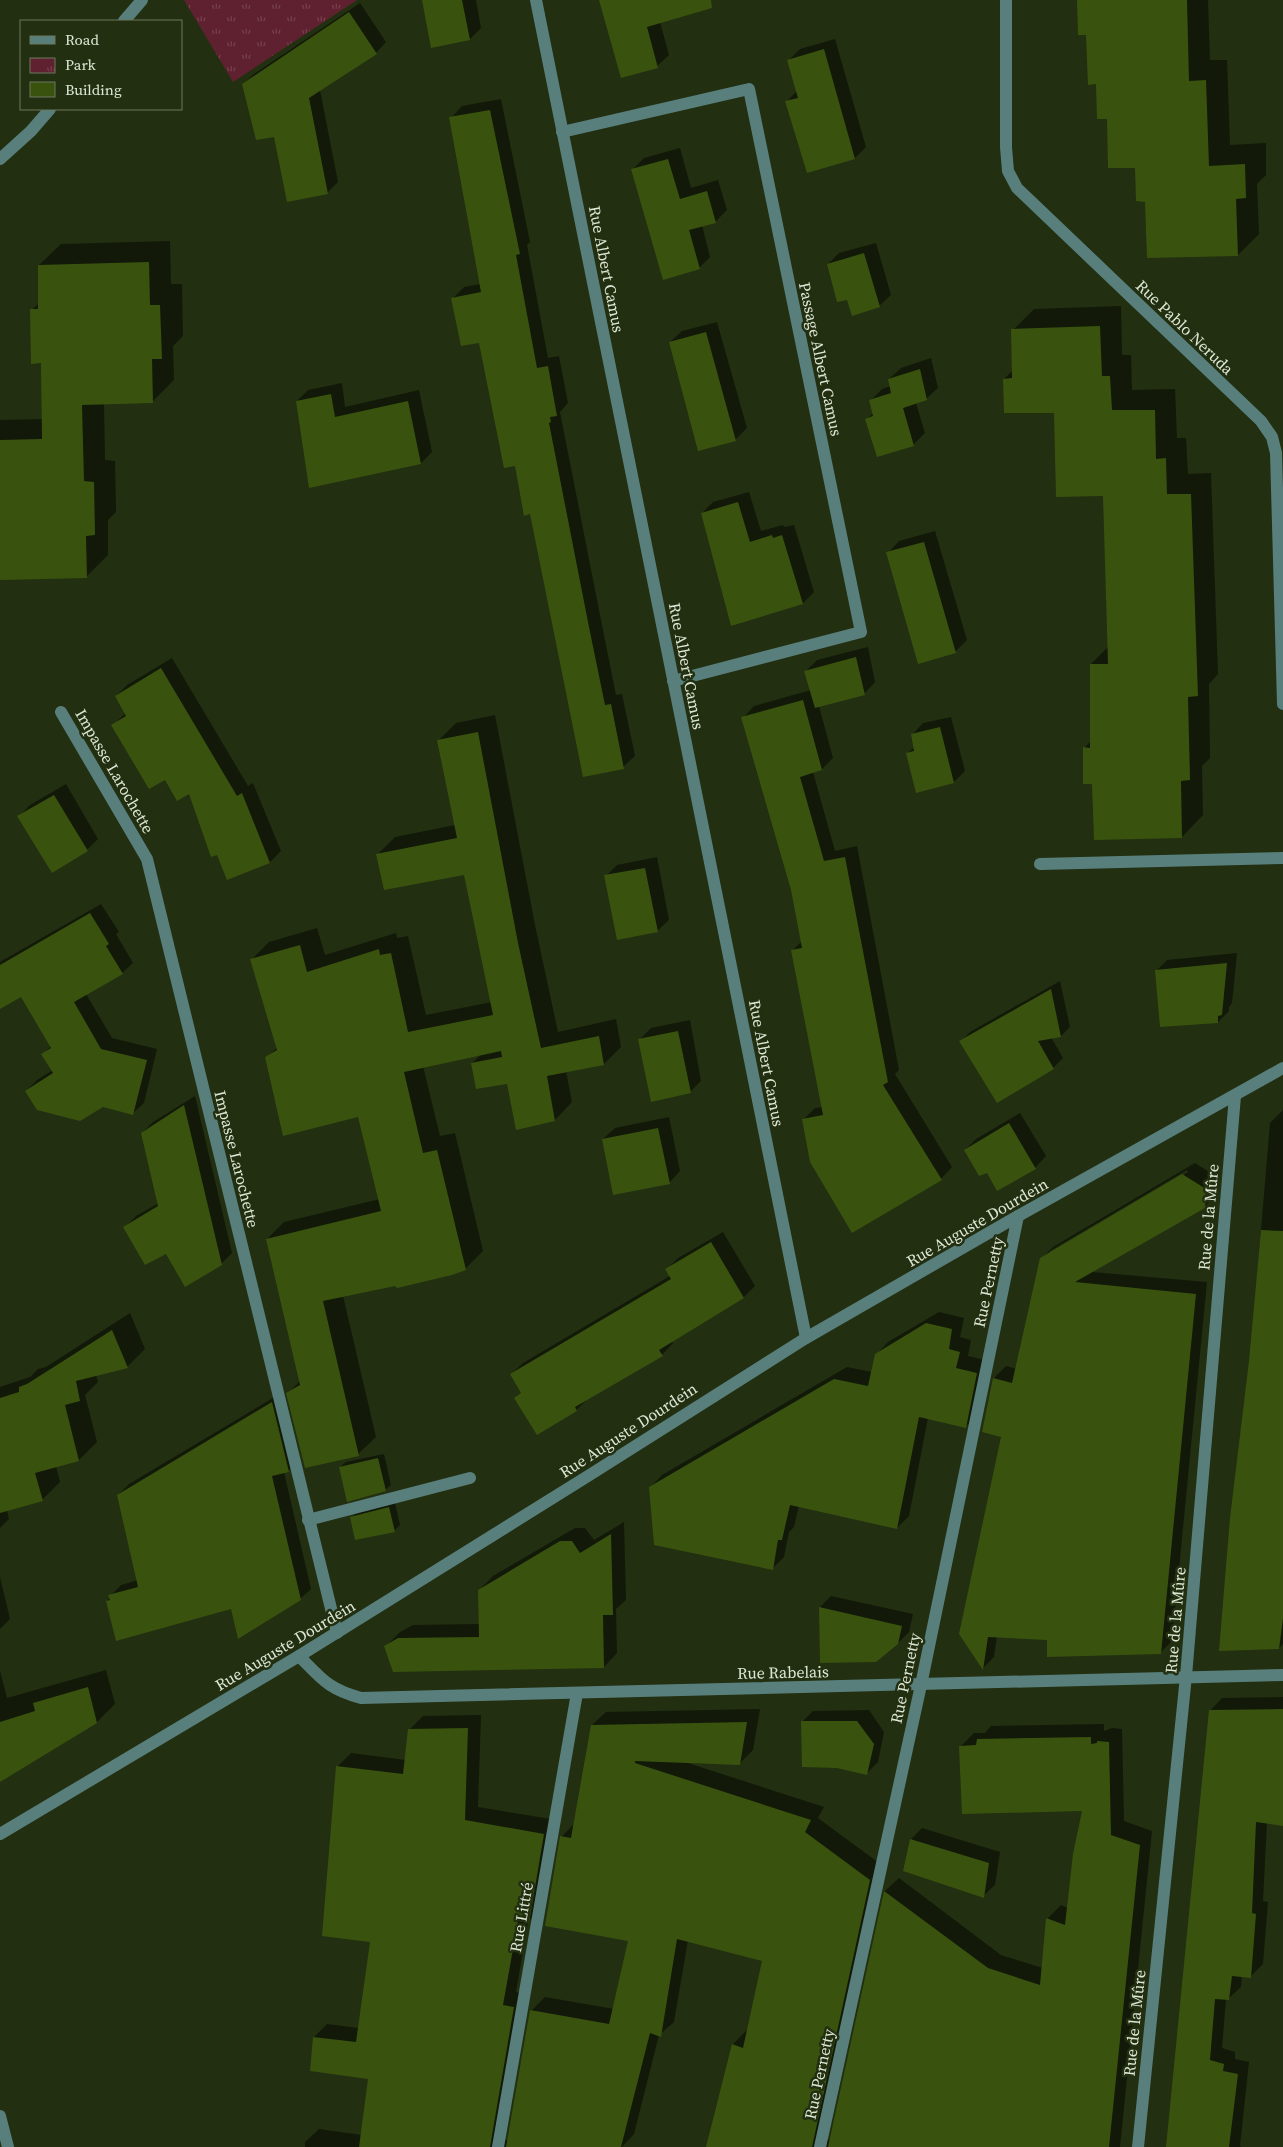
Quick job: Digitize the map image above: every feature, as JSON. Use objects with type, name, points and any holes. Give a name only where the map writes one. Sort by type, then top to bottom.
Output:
[{"type":"street","points":[[125,20],[142,0]]},
{"type":"street","name":"Rue Albert Camus","points":[[536,0],[806,1338]]},
{"type":"street","name":"Rue Pablo Neruda","points":[[1006,0],[1006,147],[1008,171],[1016,188],[1261,421],[1272,437],[1276,453],[1283,704]]},
{"type":"street","name":"Passage Albert Camus","points":[[562,132],[749,89],[857,612],[861,632],[673,681]]},
{"type":"street","points":[[0,159],[31,131],[49,110]]},
{"type":"street","name":"Impasse Larochette","points":[[62,712],[147,859],[336,1633]]},
{"type":"street","points":[[1040,864],[1283,858]]},
{"type":"street","name":"Rue Auguste Dourdein","points":[[0,1834],[299,1656],[806,1338],[1018,1216],[1283,1068]]},
{"type":"street","name":"Rue de la Mûre","points":[[1138,2147],[1186,1676],[1235,1096]]},
{"type":"street","name":"Rue Pernetty","points":[[820,2147],[921,1686],[1018,1216]]},
{"type":"street","points":[[308,1520],[470,1478]]},
{"type":"street","name":"Rue Rabelais","points":[[299,1656],[327,1684],[340,1692],[361,1698],[921,1686],[1186,1676],[1283,1675]]},
{"type":"street","name":"Rue Littré","points":[[498,2147],[577,1694]]},
{"type":"street","points":[[0,2116],[8,2147]]},
{"type":"green space","points":[[184,0],[357,0],[233,82]]},
{"type":"building","points":[[422,0],[462,0],[470,40],[431,48]]},
{"type":"building","points":[[599,0],[711,0],[712,8],[647,27],[658,68],[621,78]]},
{"type":"building","points":[[1077,0],[1187,0],[1189,81],[1206,80],[1209,166],[1245,164],[1246,198],[1236,199],[1238,256],[1147,258],[1145,202],[1136,201],[1135,168],[1108,168],[1107,119],[1097,119],[1096,84],[1088,85],[1086,35],[1078,35]]},
{"type":"building","points":[[349,12],[377,54],[309,98],[328,194],[287,202],[274,137],[256,140],[242,84]]},
{"type":"building","points":[[824,49],[855,159],[807,173],[785,101],[798,98],[787,60]]},
{"type":"building","points":[[490,110],[520,254],[516,255],[537,368],[548,366],[557,416],[550,417],[551,422],[549,423],[589,627],[605,705],[611,704],[624,769],[583,777],[530,514],[524,516],[515,466],[504,468],[479,343],[461,346],[451,298],[481,292],[449,117]]},
{"type":"building","points":[[668,159],[680,199],[707,191],[716,223],[689,230],[700,269],[663,280],[631,169]]},
{"type":"building","points":[[864,253],[880,307],[852,316],[847,300],[837,302],[827,264]]},
{"type":"building","points":[[149,262],[150,305],[160,305],[162,359],[152,359],[153,403],[82,405],[84,481],[94,482],[95,535],[86,536],[87,578],[0,580],[0,440],[42,439],[41,363],[31,364],[30,309],[38,309],[38,265]]},
{"type":"building","points":[[1100,326],[1102,376],[1110,376],[1112,410],[1155,410],[1156,459],[1166,458],[1167,494],[1191,494],[1198,696],[1188,697],[1190,780],[1181,781],[1182,838],[1094,840],[1092,784],[1083,784],[1083,747],[1090,748],[1090,664],[1108,664],[1103,496],[1056,497],[1054,413],[1004,413],[1003,379],[1012,378],[1011,329]]},
{"type":"building","points":[[706,332],[736,441],[698,451],[669,342]]},
{"type":"building","points":[[920,369],[927,400],[903,408],[914,446],[877,457],[865,419],[873,416],[869,400],[891,393],[888,379]]},
{"type":"building","points":[[331,394],[335,417],[408,401],[421,464],[309,488],[296,401]]},
{"type":"building","points":[[738,502],[750,542],[772,535],[773,538],[782,535],[803,604],[731,626],[701,513]]},
{"type":"building","points":[[924,542],[956,653],[918,664],[886,552]]},
{"type":"building","points":[[856,657],[865,695],[815,708],[804,671]]},
{"type":"building","points":[[161,668],[237,796],[242,793],[270,863],[227,880],[217,855],[211,857],[189,794],[177,801],[165,780],[149,789],[111,725],[126,716],[115,696]]},
{"type":"building","points":[[803,700],[822,770],[800,777],[824,861],[845,857],[888,1082],[883,1085],[942,1180],[852,1233],[810,1162],[802,1119],[823,1115],[791,950],[802,948],[791,890],[741,717]]},
{"type":"building","points":[[940,727],[954,783],[916,793],[906,753],[914,751],[911,734]]},
{"type":"building","points":[[478,732],[518,943],[541,1048],[599,1036],[604,1065],[547,1076],[555,1121],[516,1130],[507,1084],[476,1089],[471,1063],[502,1057],[501,1051],[404,1072],[423,1153],[437,1150],[466,1270],[397,1288],[395,1286],[323,1301],[359,1456],[305,1468],[286,1393],[300,1385],[266,1239],[381,1211],[358,1117],[283,1136],[265,1057],[277,1050],[250,959],[300,945],[307,972],[379,949],[380,955],[391,953],[408,1032],[493,1015],[464,875],[384,890],[376,854],[457,838],[437,740]]},
{"type":"building","points":[[54,795],[88,851],[52,873],[17,816]]},
{"type":"building","points":[[645,868],[658,932],[617,940],[604,875]]},
{"type":"building","points":[[90,913],[109,944],[106,946],[123,974],[74,1002],[101,1049],[147,1060],[133,1115],[103,1107],[80,1121],[37,1110],[25,1091],[53,1073],[41,1054],[51,1048],[21,997],[0,1009],[0,965]]},
{"type":"building","points":[[1227,963],[1222,1015],[1218,1016],[1218,1023],[1160,1027],[1155,970]]},
{"type":"building","points":[[1051,989],[1061,1037],[1038,1041],[1054,1069],[997,1103],[959,1041]]},
{"type":"building","points":[[678,1031],[691,1093],[651,1102],[638,1039]]},
{"type":"building","points":[[184,1105],[222,1265],[185,1287],[166,1254],[145,1265],[123,1227],[158,1206],[141,1133]]},
{"type":"building","points":[[1009,1123],[1036,1169],[997,1191],[987,1173],[979,1176],[964,1150]]},
{"type":"building","points":[[658,1128],[670,1184],[613,1195],[602,1139]]},
{"type":"building","points":[[1182,1174],[1206,1189],[1205,1208],[1075,1282],[1196,1294],[1161,1654],[1047,1657],[1047,1640],[988,1637],[983,1670],[959,1634],[1001,1437],[982,1432],[993,1378],[1012,1383],[1040,1258]]},
{"type":"building","points":[[1261,1230],[1283,1231],[1283,1618],[1279,1649],[1219,1651],[1230,1518],[1249,1361]]},
{"type":"building","points":[[711,1242],[744,1298],[659,1350],[663,1356],[575,1407],[577,1411],[537,1435],[514,1398],[521,1393],[510,1374],[671,1279],[665,1269]]},
{"type":"building","points":[[926,1323],[952,1329],[949,1349],[960,1352],[956,1368],[977,1373],[966,1428],[919,1417],[897,1529],[790,1505],[782,1540],[778,1540],[773,1570],[654,1545],[649,1487],[834,1379],[868,1386],[875,1354]]},
{"type":"building","points":[[112,1330],[128,1368],[76,1381],[80,1401],[65,1405],[79,1461],[35,1473],[43,1501],[0,1513],[0,1398],[19,1392],[19,1387],[27,1384]]},
{"type":"building","points":[[272,1402],[289,1472],[272,1476],[301,1600],[238,1639],[231,1609],[116,1641],[106,1601],[110,1600],[108,1595],[138,1587],[117,1495]]},
{"type":"building","points":[[378,1458],[386,1491],[347,1502],[339,1467]]},
{"type":"building","points":[[389,1507],[395,1532],[355,1540],[350,1517]]},
{"type":"building","points":[[611,1534],[613,1615],[603,1615],[604,1668],[393,1672],[384,1646],[398,1638],[479,1637],[478,1590],[560,1541],[572,1541],[580,1553]]},
{"type":"building","points":[[819,1607],[902,1626],[898,1644],[876,1662],[820,1663]]},
{"type":"building","points":[[88,1687],[97,1723],[0,1782],[0,1722],[35,1711],[33,1703]]},
{"type":"building","points":[[1283,1709],[1283,1826],[1256,1822],[1252,1913],[1256,1914],[1251,1978],[1232,1976],[1229,2000],[1215,1999],[1210,2060],[1224,2064],[1223,2071],[1238,2074],[1229,2147],[1166,2147],[1209,1710]]},
{"type":"building","points":[[801,1721],[857,1721],[874,1744],[867,1775],[837,1768],[802,1767]]},
{"type":"building","points":[[747,1722],[740,1765],[635,1761],[635,1763],[811,1820],[805,1832],[870,1880],[812,2147],[706,2147],[732,2044],[743,2048],[762,1961],[677,1939],[661,2037],[650,2033],[621,2147],[506,2147],[530,2010],[609,2024],[628,1941],[545,1926],[560,1836],[571,1838],[591,1725]]},
{"type":"building","points":[[468,1728],[465,1820],[544,1834],[529,1923],[518,1921],[503,2005],[514,2007],[490,2147],[359,2147],[368,2079],[310,2071],[313,2037],[356,2042],[370,1942],[322,1936],[336,1766],[403,1774],[408,1729]]},
{"type":"building","points":[[1091,1737],[1091,1744],[1097,1743],[1097,1741],[1109,1742],[1111,1835],[1140,1845],[1109,2147],[828,2147],[884,1891],[988,1968],[1040,1985],[1046,1918],[1065,1925],[1073,1854],[1082,1811],[962,1814],[959,1746],[976,1745],[977,1739]]},
{"type":"building","points":[[910,1839],[989,1863],[984,1898],[903,1871]]}]
